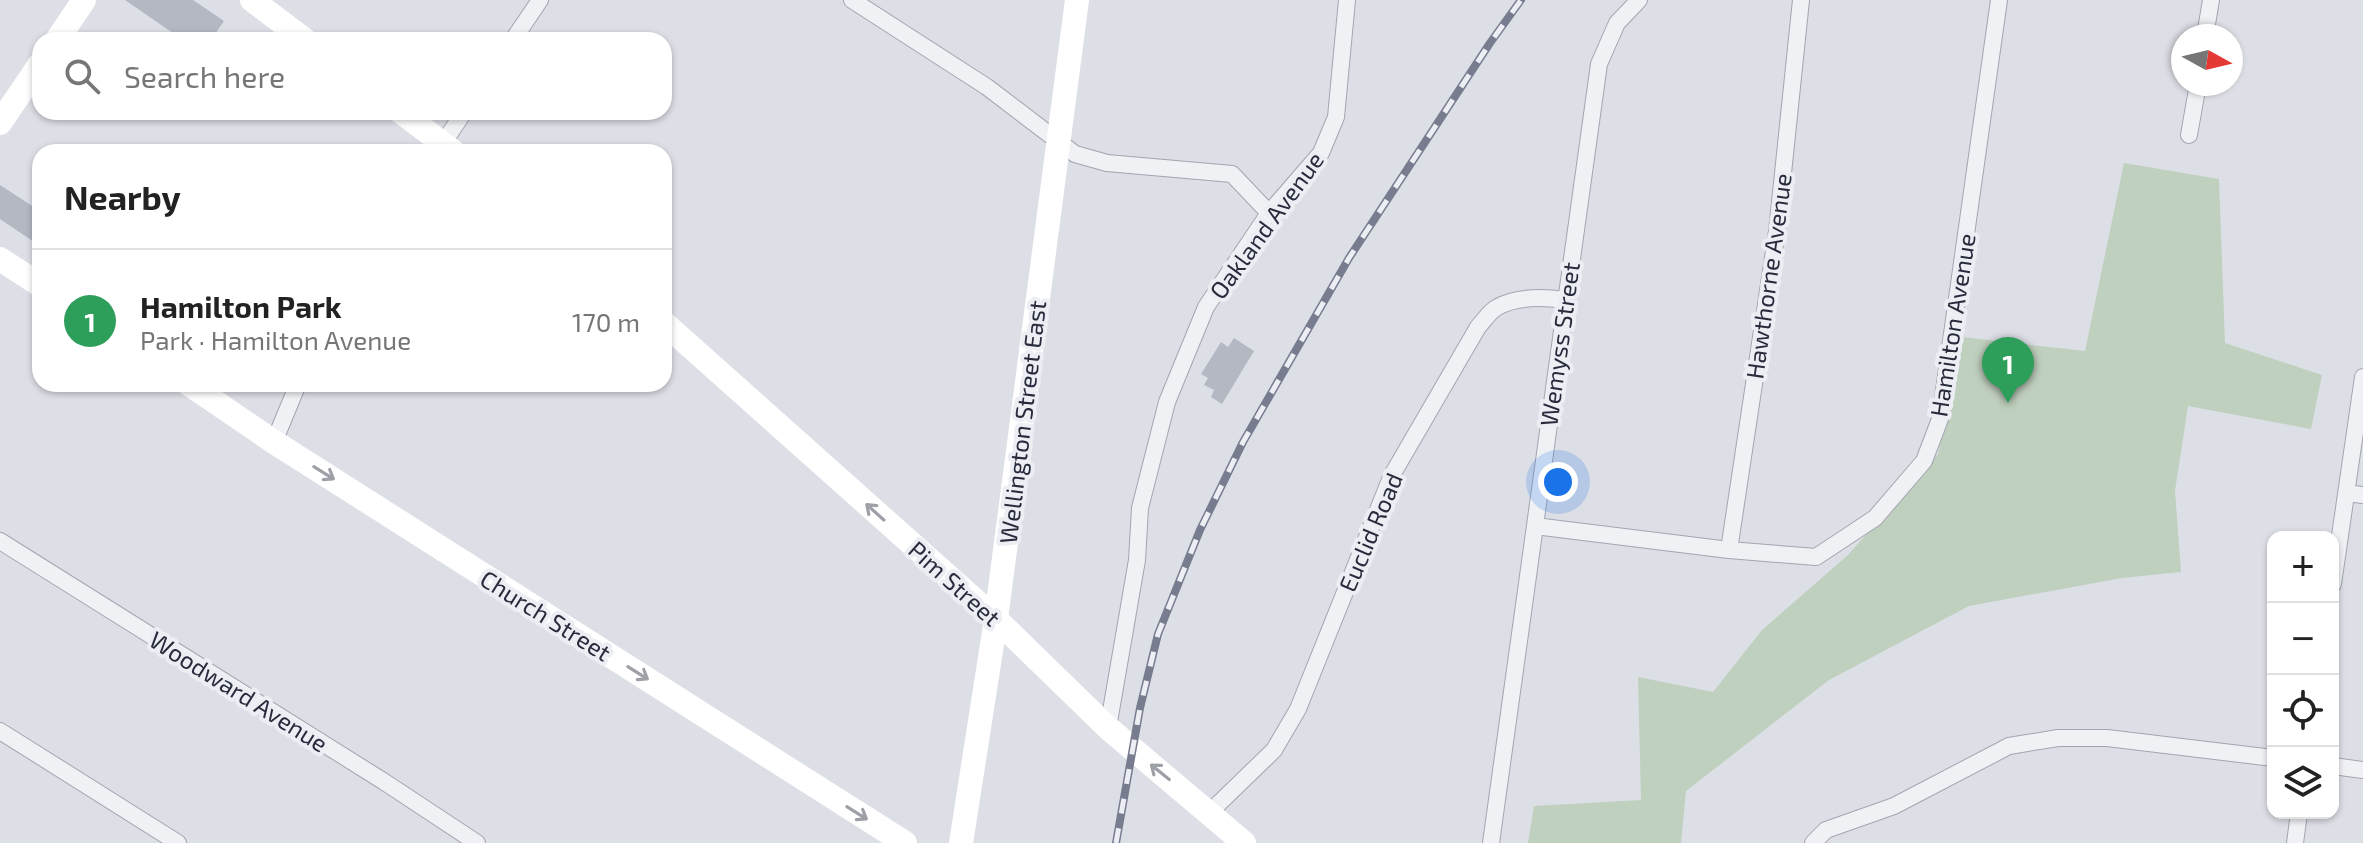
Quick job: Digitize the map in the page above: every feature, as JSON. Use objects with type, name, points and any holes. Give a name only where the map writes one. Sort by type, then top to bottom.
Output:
[{"type":"street","points":[[62,32],[84,0]]},
{"type":"street","points":[[518,32],[540,0]]},
{"type":"street","points":[[852,0],[987,87],[1075,154],[1107,163],[1232,174],[1269,213]]},
{"type":"street","name":"Wellington Street East","points":[[961,843],[996,619],[1077,0]]},
{"type":"street","name":"Oakland Avenue","points":[[1108,728],[1137,560],[1140,508],[1167,402],[1206,307],[1269,213],[1321,153],[1336,117],[1347,0]]},
{"type":"street","name":"Wemyss Street","points":[[1491,843],[1599,64],[1617,23],[1639,0]]},
{"type":"street","name":"Hawthorne Avenue","points":[[1729,550],[1777,231],[1801,0]]},
{"type":"street","name":"Hamilton Avenue","points":[[1535,526],[1729,550],[1816,557],[1875,518],[1924,461],[1940,419],[1999,0]]},
{"type":"street","points":[[2207,24],[2211,0]]},
{"type":"street","points":[[258,2],[295,32]]},
{"type":"street","points":[[0,123],[32,76]]},
{"type":"street","points":[[2189,135],[2196,96]]},
{"type":"street","points":[[411,120],[439,144]]},
{"type":"street","points":[[448,144],[460,120]]},
{"type":"street","points":[[0,259],[32,280]]},
{"type":"street","name":"Euclid Road","points":[[1220,826],[1274,750],[1298,709],[1392,475],[1478,327],[1495,308],[1520,300],[1545,297],[1565,300]]},
{"type":"street","name":"Pim Street","points":[[672,330],[996,619],[1108,728],[1220,826],[1244,843]]},
{"type":"street","points":[[2339,559],[2355,494],[2363,377]]},
{"type":"street","name":"Church Street","points":[[201,392],[274,442],[905,843]]},
{"type":"street","points":[[274,442],[295,392]]},
{"type":"street","name":"Woodward Avenue","points":[[0,541],[477,843]]},
{"type":"street","points":[[0,731],[178,843]]},
{"type":"street","points":[[1813,843],[1826,830],[1894,806],[2009,746],[2058,738],[2107,738],[2267,757]]},
{"type":"street","points":[[2339,767],[2363,770]]},
{"type":"street","points":[[2295,843],[2298,819]]},
{"type":"green space","points":[[2124,163],[2219,179],[2225,343],[2322,375],[2311,429],[2188,406],[2175,491],[2181,572],[2122,578],[1969,606],[1829,680],[1686,791],[1681,843],[1528,843],[1534,806],[1641,800],[1638,677],[1713,692],[1762,630],[1848,555],[1938,454],[1962,337],[2085,351]]},
{"type":"building","points":[[125,0],[193,0],[224,21],[216,32],[171,32]]},
{"type":"building","points":[[0,185],[32,206],[32,241],[0,219]]},
{"type":"building","points":[[1234,338],[1254,351],[1222,404],[1211,397],[1214,390],[1204,385],[1208,378],[1201,374],[1221,342],[1228,347]]},
{"type":"railway","points":[[1116,843],[1140,708],[1158,634],[1200,530],[1243,442],[1349,258],[1521,0]]},
{"type":"place","name":"Hamilton Park","points":[[2008,403]]}]
